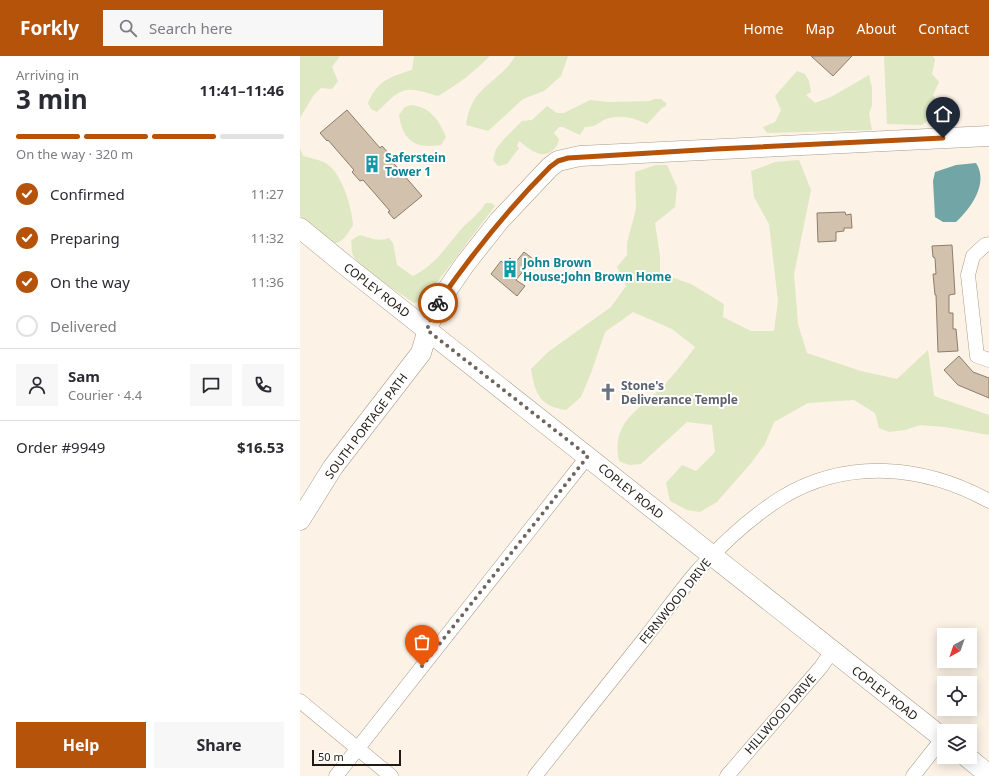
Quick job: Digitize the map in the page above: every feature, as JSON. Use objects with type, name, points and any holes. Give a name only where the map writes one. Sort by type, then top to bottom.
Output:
[{"type":"street","name":"SOUTH PORTAGE PATH","points":[[300,520],[333,467],[421,353],[434,309],[465,264],[524,193],[558,161],[580,156],[989,136]]},
{"type":"street","name":"COPLEY ROAD","points":[[300,228],[937,734]]},
{"type":"street","points":[[989,244],[985,245],[973,256],[968,275],[977,356],[989,360]]},
{"type":"street","points":[[336,776],[588,456]]},
{"type":"street","name":"FERNWOOD DRIVE","points":[[535,776],[693,577],[712,556],[751,521],[781,498],[808,486],[839,476],[876,471],[918,474],[957,485],[989,501]]},
{"type":"street","name":"HILLWOOD DRIVE","points":[[728,776],[821,667],[832,651]]},
{"type":"street","points":[[300,701],[392,776]]},
{"type":"street","points":[[913,776],[937,746]]},
{"type":"street","points":[[976,764],[989,775]]},
{"type":"green space","points":[[300,56],[340,56],[332,67],[338,81],[332,89],[321,88],[313,96],[300,118]]},
{"type":"green space","points":[[414,56],[490,56],[465,78],[438,96],[417,90],[404,90],[392,97],[377,112],[371,109],[368,103],[376,89],[391,77],[412,70]]},
{"type":"green space","points":[[515,56],[568,56],[561,76],[544,91],[523,99],[488,131],[466,125],[469,111],[475,99],[486,86],[511,63]]},
{"type":"green space","points":[[884,56],[933,56],[935,60],[932,74],[939,82],[933,95],[938,103],[939,111],[922,125],[887,124]]},
{"type":"green space","points":[[797,71],[805,74],[809,81],[811,92],[806,95],[815,103],[831,97],[869,75],[872,88],[872,105],[869,114],[872,130],[767,133],[763,127],[775,122],[781,110],[775,96]]},
{"type":"green space","points":[[654,99],[661,99],[666,103],[666,106],[662,108],[647,124],[627,117],[616,117],[603,120],[595,126],[585,127],[580,135],[563,127],[559,127],[554,133],[559,139],[558,144],[549,153],[540,154],[535,152],[519,141],[517,146],[519,148],[507,164],[498,166],[493,160],[496,149],[522,121],[532,120],[547,106],[557,113],[564,113],[590,100],[608,102],[650,101]]},
{"type":"green space","points":[[411,105],[424,109],[437,120],[446,137],[441,145],[424,146],[417,144],[407,137],[399,115],[405,107]]},
{"type":"green space","points":[[300,148],[303,156],[322,161],[327,164],[342,183],[351,210],[353,225],[345,237],[337,243],[333,244],[300,216]]},
{"type":"green space","points":[[799,160],[811,190],[794,274],[798,324],[807,353],[861,371],[897,379],[928,350],[934,396],[989,415],[989,435],[945,427],[920,425],[905,430],[889,432],[879,428],[875,413],[854,400],[808,403],[774,422],[765,444],[751,463],[717,502],[700,512],[687,510],[670,501],[666,483],[682,465],[696,471],[715,452],[712,425],[687,422],[641,464],[629,465],[619,461],[618,448],[619,436],[628,418],[665,383],[695,347],[672,329],[633,312],[605,332],[581,397],[566,410],[544,402],[534,385],[531,369],[548,352],[611,307],[626,286],[617,267],[627,255],[627,243],[636,209],[635,172],[656,165],[667,165],[677,187],[675,207],[655,223],[660,256],[660,273],[691,284],[724,304],[723,317],[751,331],[774,331],[778,301],[769,224],[754,197],[751,171],[775,162]]},
{"type":"green space","points":[[486,203],[492,203],[495,206],[429,293],[421,301],[414,303],[381,281],[358,263],[353,255],[351,241],[357,236],[379,240],[389,238],[393,243],[397,265],[413,276],[429,266],[441,254],[464,226]]},
{"type":"water","points":[[976,163],[980,179],[979,187],[967,210],[956,222],[943,222],[935,217],[933,181],[935,172],[956,165]]},
{"type":"building","points":[[811,56],[852,56],[833,76]]},
{"type":"building","name":"Saferstein Tower 1","points":[[347,110],[380,148],[382,146],[391,156],[389,158],[422,196],[394,219],[388,212],[390,211],[363,180],[360,181],[352,172],[354,170],[320,133]]},
{"type":"building","points":[[845,212],[846,215],[851,214],[852,228],[844,228],[844,231],[836,232],[836,241],[818,242],[817,213]]},
{"type":"building","points":[[952,245],[955,294],[949,295],[949,313],[953,313],[953,329],[956,329],[958,351],[938,352],[936,295],[933,274],[936,274],[935,258],[933,257],[932,246]]},
{"type":"building","name":"John Brown House;John Brown Home","points":[[524,252],[533,259],[516,280],[525,286],[517,296],[491,274],[501,261],[505,264],[510,258],[515,263]]},
{"type":"building","points":[[959,356],[973,372],[989,378],[989,398],[958,385],[944,370]]},
{"type":"way so far","points":[[422,666],[588,456],[427,330],[434,309],[438,303]]},
{"type":"place","name":"Saferstein Tower 1","points":[[372,164]]},
{"type":"place","name":"John Brown House;John Brown Home","points":[[510,269]]},
{"type":"place","name":"Stone's Deliverance Temple","points":[[608,392]]},
{"type":"route","points":[[438,303],[465,264],[500,221],[524,193],[558,161],[580,156],[943,138]]}]
